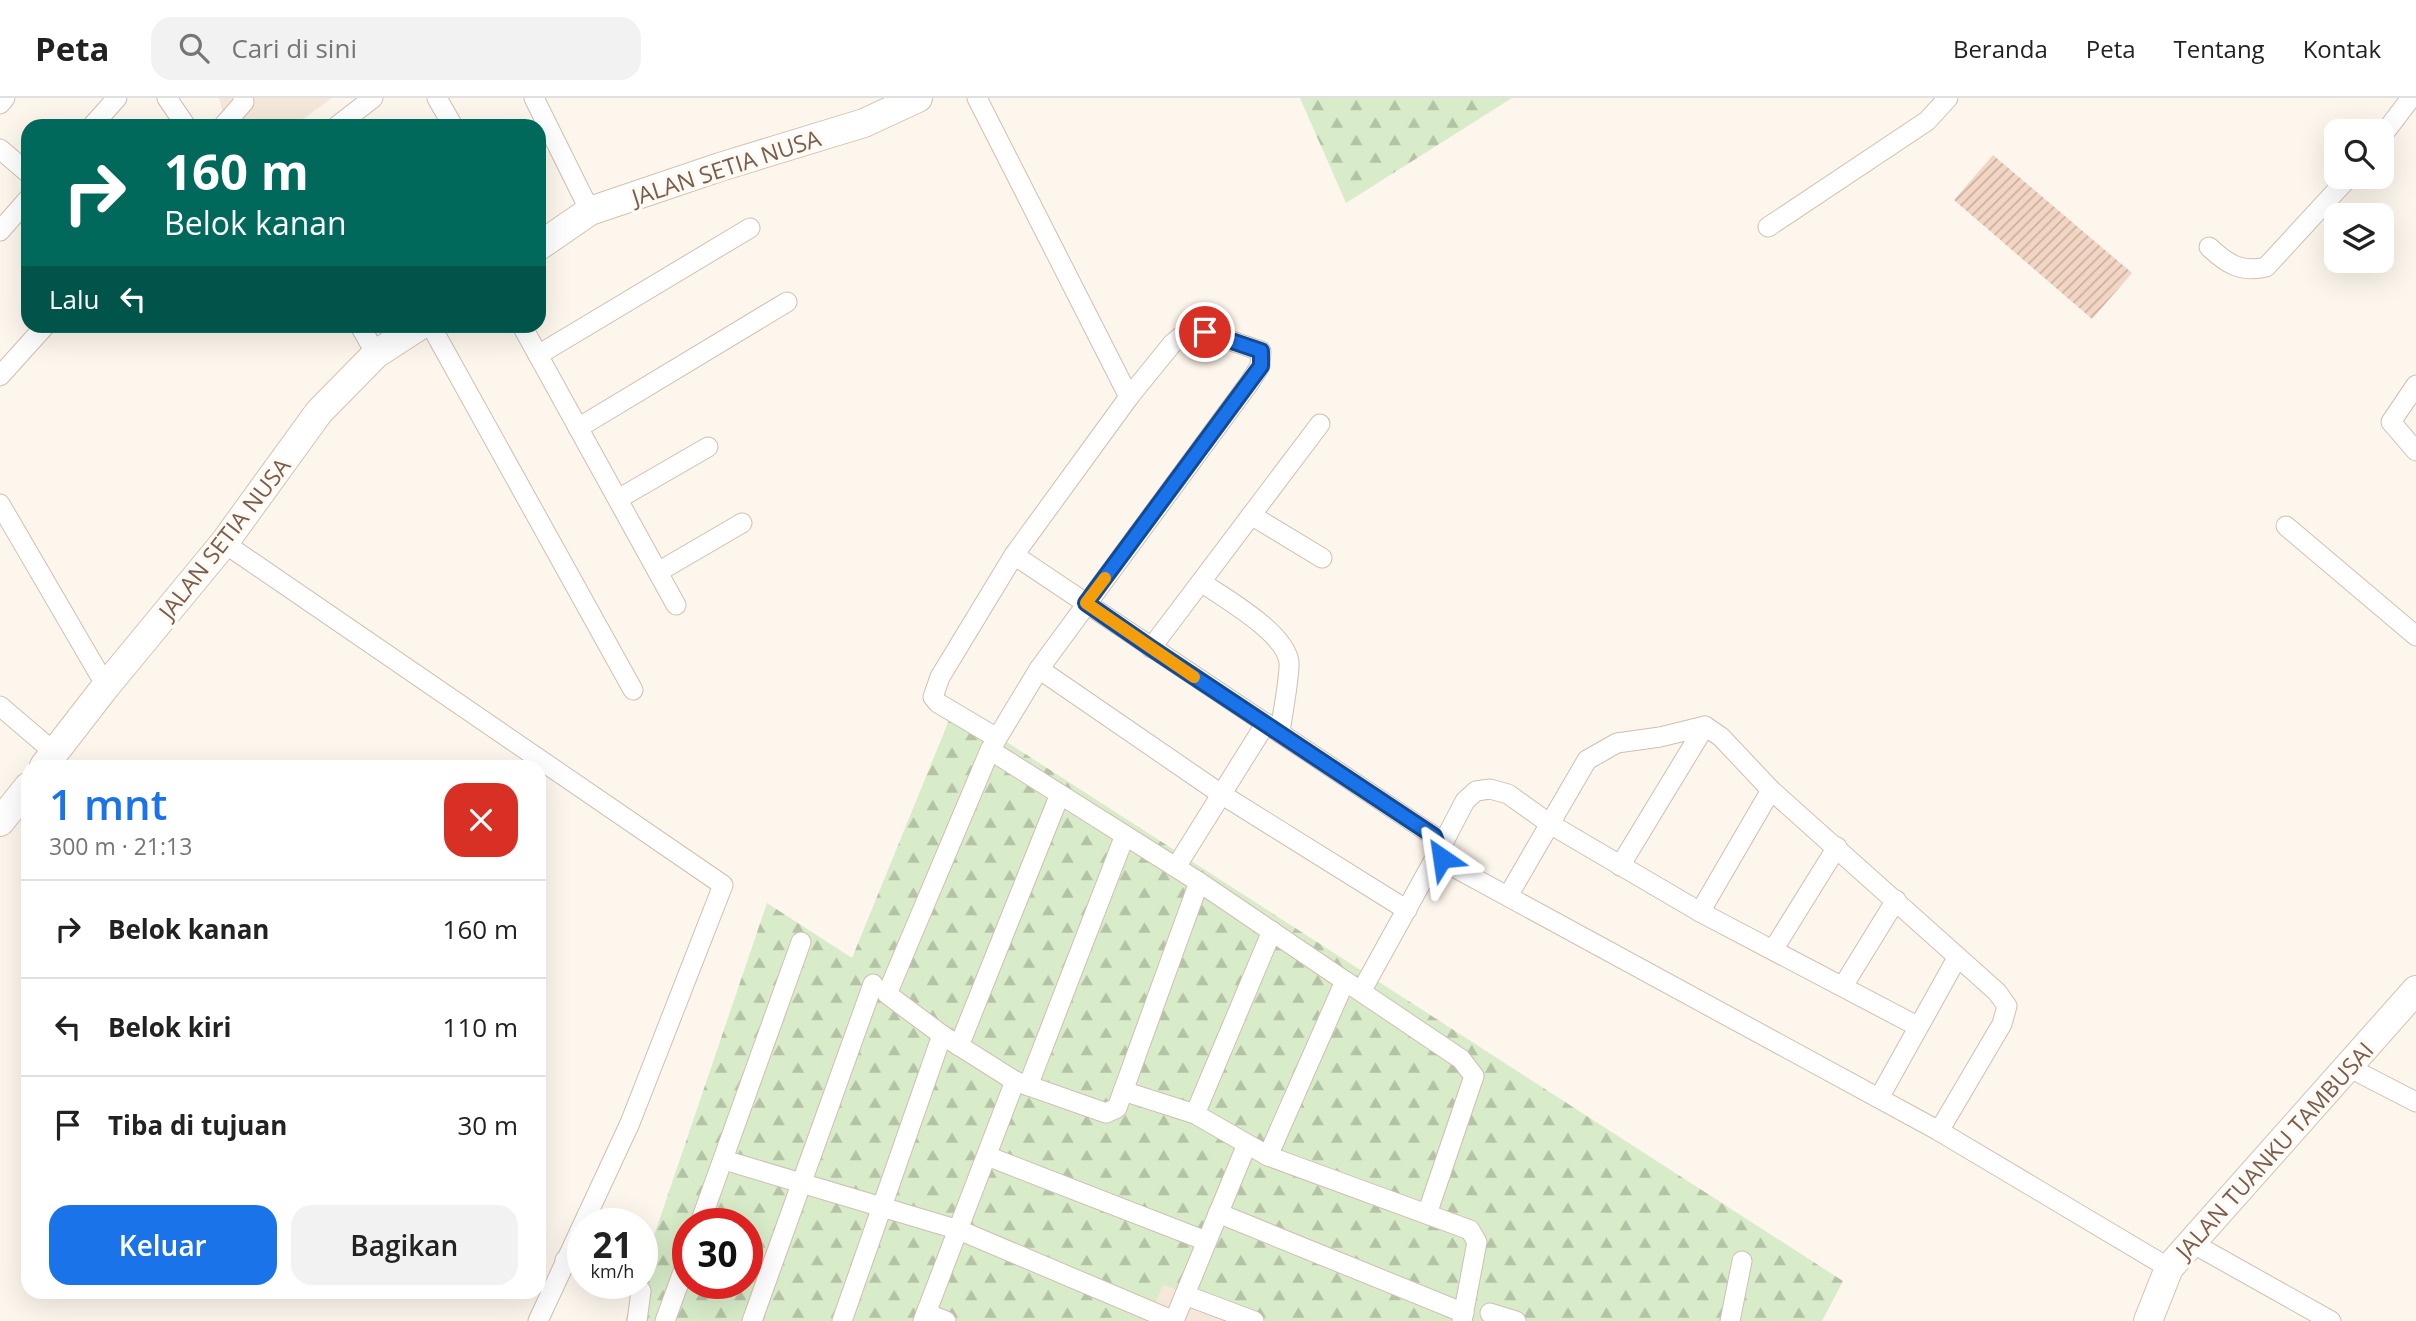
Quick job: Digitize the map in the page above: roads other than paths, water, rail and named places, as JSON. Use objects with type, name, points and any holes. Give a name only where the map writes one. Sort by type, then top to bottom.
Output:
[{"type":"street","points":[[0,104],[5,98]]},
{"type":"street","points":[[98,119],[117,98]]},
{"type":"street","points":[[167,98],[181,119]]},
{"type":"street","points":[[350,119],[373,98]]},
{"type":"street","points":[[437,98],[449,119]]},
{"type":"street","points":[[534,98],[544,119]]},
{"type":"street","name":"JALAN SETIA NUSA","points":[[546,241],[590,211],[720,167],[864,124],[918,98]]},
{"type":"street","points":[[977,98],[1129,397]]},
{"type":"street","points":[[1768,228],[1927,121],[1948,98]]},
{"type":"street","points":[[2394,120],[2411,98]]},
{"type":"street","points":[[229,119],[245,99]]},
{"type":"street","points":[[242,119],[245,99]]},
{"type":"street","points":[[546,122],[590,211]]},
{"type":"street","points":[[0,149],[21,167]]},
{"type":"street","points":[[2209,247],[2224,262],[2237,268],[2253,270],[2266,267],[2338,189]]},
{"type":"street","points":[[0,230],[21,212]]},
{"type":"street","points":[[538,355],[750,228]]},
{"type":"street","points":[[578,428],[787,302]]},
{"type":"street","points":[[1199,882],[1117,1108],[1106,1113],[1021,1083],[942,1035],[887,994],[994,744],[1039,669],[1261,366],[1261,351],[1205,332],[1185,333],[1172,344],[1129,397],[1014,555],[940,677],[933,696],[938,703],[994,744],[1060,794],[1199,882],[1461,1059],[1474,1076],[1427,1214]]},
{"type":"street","points":[[0,376],[39,333]]},
{"type":"street","points":[[364,333],[376,354]]},
{"type":"street","name":"JALAN SETIA NUSA","points":[[49,760],[224,543],[319,412],[376,354],[408,333]]},
{"type":"street","points":[[435,333],[632,690]]},
{"type":"street","points":[[526,333],[676,605]]},
{"type":"street","points":[[2416,385],[2391,422],[2416,451]]},
{"type":"street","points":[[1151,648],[1320,424]]},
{"type":"street","points":[[618,499],[708,447]]},
{"type":"street","points":[[0,504],[106,686]]},
{"type":"street","points":[[1251,515],[1322,558]]},
{"type":"street","points":[[658,572],[743,523]]},
{"type":"street","points":[[2286,526],[2416,636]]},
{"type":"street","points":[[224,543],[541,760]]},
{"type":"street","points":[[1014,555],[1434,836],[1442,858],[1450,865],[1939,1131],[2169,1268]]},
{"type":"street","points":[[1176,867],[1221,794],[1273,728],[1289,660],[1278,640],[1258,620],[1201,582]]},
{"type":"street","points":[[1039,669],[1221,794],[1407,910]]},
{"type":"street","points":[[0,706],[49,760]]},
{"type":"street","points":[[1620,866],[1706,726]]},
{"type":"street","points":[[1507,896],[1587,760],[1617,743],[1660,737],[1706,726],[1721,737],[1772,790],[1997,992],[2007,1006],[2002,1024],[1939,1131]]},
{"type":"street","points":[[546,764],[723,885],[596,1208]]},
{"type":"street","points":[[1268,1156],[1353,985],[1407,910],[1465,801],[1476,791],[1490,789],[1508,794],[1550,824],[1700,912],[1917,1027]]},
{"type":"street","points":[[1700,912],[1772,790]]},
{"type":"street","points":[[959,1046],[1060,794]]},
{"type":"street","points":[[0,822],[21,796]]},
{"type":"street","points":[[946,1321],[924,1317],[987,1156],[1021,1083],[1125,835]]},
{"type":"street","points":[[1773,950],[1837,847]]},
{"type":"street","points":[[1843,986],[1896,900]]},
{"type":"street","points":[[1195,1114],[1272,931]]},
{"type":"street","points":[[706,1208],[801,942]]},
{"type":"street","points":[[1879,1098],[1957,958]]},
{"type":"street","points":[[752,1321],[873,984]]},
{"type":"street","name":"JALAN TUANKU TAMBUSAI","points":[[2148,1321],[2169,1268],[2416,990]]},
{"type":"street","points":[[842,1321],[942,1035]]},
{"type":"street","points":[[2348,1067],[2416,1102]]},
{"type":"street","points":[[1123,1091],[1195,1114],[1268,1156],[1470,1230],[1477,1242],[1463,1317],[1217,1213]]},
{"type":"street","points":[[724,1160],[959,1230],[1174,1321],[1247,1144]]},
{"type":"street","points":[[987,1156],[1206,1241]]},
{"type":"street","points":[[2192,1243],[2331,1321]]},
{"type":"street","points":[[1730,1321],[1742,1261]]},
{"type":"street","points":[[538,1321],[567,1274]]},
{"type":"street","points":[[1185,1295],[1254,1321]]},
{"type":"street","points":[[637,1321],[640,1299]]},
{"type":"street","points":[[665,1321],[673,1299]]},
{"type":"street","points":[[1490,1313],[1516,1321]]}]
